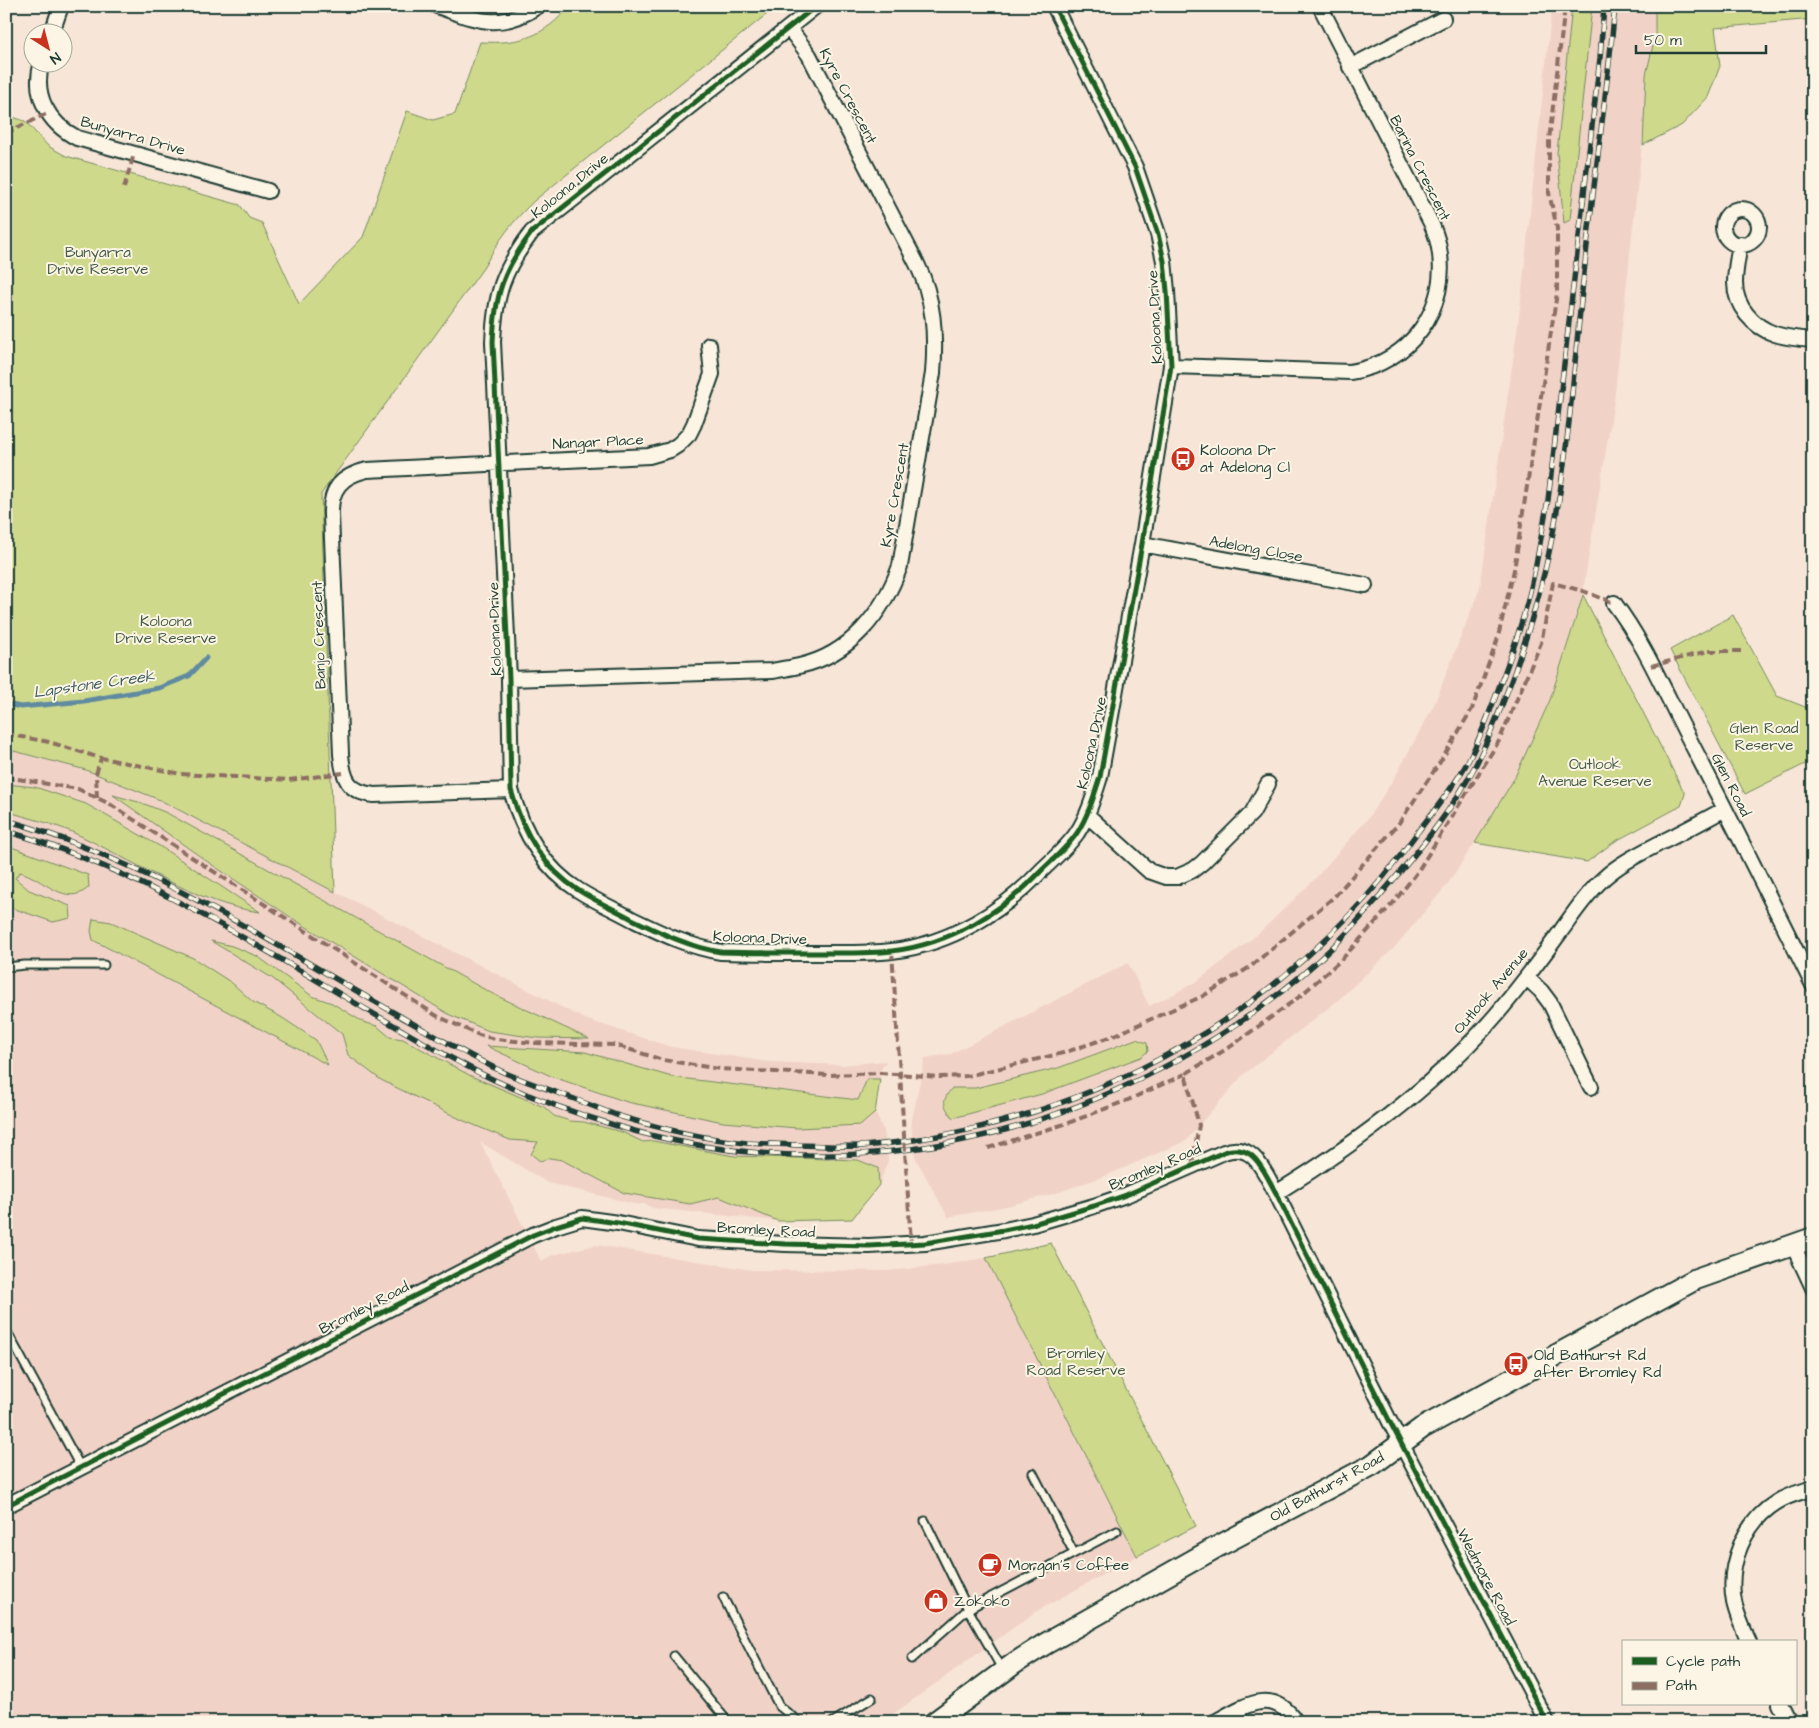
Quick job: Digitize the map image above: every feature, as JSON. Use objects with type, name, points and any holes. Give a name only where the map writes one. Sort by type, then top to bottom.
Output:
[{"type":"main road","name":"Old Bathurst Road","points":[[935,1722],[1003,1672],[1064,1632],[1215,1548],[1372,1465],[1422,1428],[1598,1334],[1675,1290],[1711,1274],[1813,1238]]},
{"type":"street","points":[[55,22],[61,6]]},
{"type":"street","points":[[437,6],[482,21],[496,22],[519,16],[538,6]]},
{"type":"street","name":"Koloona Drive","points":[[816,6],[532,232],[520,248],[501,283],[496,301],[493,342],[509,679],[511,790],[520,819],[537,851],[563,878],[584,894],[661,934],[692,946],[721,952],[864,953],[892,951],[919,946],[948,936],[986,917],[1012,899],[1036,878],[1068,844],[1087,816],[1100,777],[1142,544],[1171,366],[1164,261],[1152,212],[1135,166],[1054,6]]},
{"type":"street","name":"Barina Crescent","points":[[1171,366],[1350,372],[1365,370],[1380,364],[1404,348],[1424,326],[1431,313],[1440,283],[1439,247],[1432,225],[1320,6]]},
{"type":"street","points":[[1350,67],[1443,19]]},
{"type":"street","name":"Kyre Crescent","points":[[509,679],[772,671],[800,666],[832,654],[850,641],[867,625],[892,588],[900,566],[933,373],[935,344],[932,312],[923,277],[917,264],[809,55],[789,28]]},
{"type":"street","name":"Bunyarra Drive","points":[[39,72],[40,96],[52,120],[68,134],[268,191]]},
{"type":"street","points":[[1740,244],[1736,290],[1740,304],[1746,314],[1757,325],[1774,334],[1813,340]]},
{"type":"street","name":"Nangar Place","points":[[500,462],[649,456],[670,450],[684,440],[694,424],[712,374],[710,345]]},
{"type":"street","name":"Banjo Crescent","points":[[500,462],[358,472],[341,482],[332,495],[330,515],[342,767],[348,784],[359,792],[374,794],[511,790]]},
{"type":"street","name":"Adelong Close","points":[[1142,544],[1365,585]]},
{"type":"street","name":"Glen Road","points":[[1614,603],[1637,639],[1813,985]]},
{"type":"street","points":[[1087,816],[1149,871],[1166,877],[1177,877],[1185,875],[1202,863],[1252,813],[1268,784]]},
{"type":"street","name":"Outlook Avenue","points":[[1276,1193],[1346,1147],[1421,1088],[1480,1032],[1527,978],[1586,898],[1604,878],[1633,858],[1725,809]]},
{"type":"street","points":[[1527,978],[1541,991],[1550,1003],[1591,1087]]},
{"type":"street","name":"Bromley Road","points":[[6,1506],[533,1235],[582,1218],[698,1239],[869,1246],[925,1243],[1004,1230],[1079,1210],[1126,1195],[1224,1152],[1235,1149],[1245,1151],[1254,1157],[1276,1193],[1402,1444]]},
{"type":"street","points":[[1793,1245],[1813,1288]]},
{"type":"street","name":"Wedmore Road","points":[[1402,1444],[1547,1722]]},
{"type":"street","points":[[1748,1640],[1738,1617],[1732,1588],[1735,1562],[1744,1538],[1754,1522],[1766,1509],[1786,1497],[1813,1488]]},
{"type":"street","points":[[1215,1722],[1243,1706],[1271,1702],[1286,1709],[1296,1722]]},
{"type":"street","points":[[1781,1706],[1789,1722]]},
{"type":"lane","points":[[6,967],[25,965],[104,966]]},
{"type":"lane","points":[[6,1330],[82,1468]]},
{"type":"lane","points":[[1033,1473],[1074,1553]]},
{"type":"lane","points":[[924,1522],[968,1609],[1003,1672]]},
{"type":"lane","points":[[912,1658],[968,1609],[1117,1531]]},
{"type":"lane","points":[[723,1598],[779,1706],[799,1722]]},
{"type":"lane","points":[[674,1656],[728,1722]]},
{"type":"lane","points":[[833,1722],[872,1698]]},
{"type":"shaded area","points":[[1552,6],[1657,6],[1614,401],[1583,591],[1550,700],[1514,779],[1447,885],[1394,948],[1337,1001],[1244,1074],[1186,1141],[1105,1176],[1056,1193],[1007,1206],[948,1217],[915,1157],[911,1124],[925,1058],[951,1054],[1128,963],[1149,1006],[1199,980],[1259,933],[1314,880],[1369,817],[1395,777],[1434,705],[1480,588],[1519,318]]},
{"type":"shaded area","points":[[6,749],[86,770],[160,800],[585,1019],[671,1047],[769,1062],[842,1065],[886,1061],[881,1070],[875,1113],[884,1131],[888,1160],[879,1185],[852,1219],[778,1221],[653,1208],[644,1204],[635,1204],[548,1183],[480,1142],[541,1261],[553,1255],[596,1245],[752,1270],[887,1271],[986,1258],[1137,1556],[1037,1611],[882,1722],[6,1722]]},
{"type":"green space","name":"Koloona Drive Reserve","points":[[570,6],[777,6],[535,200],[519,216],[506,231],[484,267],[321,494],[335,892],[160,800],[86,770],[6,749],[6,115],[25,121],[48,146],[66,156],[240,205],[249,218],[262,223],[299,304],[363,237],[407,111],[433,120],[455,114],[480,42],[508,42],[540,32],[560,17]]},
{"type":"green space","points":[[1572,6],[1592,6],[1570,220],[1564,223],[1557,153]]},
{"type":"green space","points":[[1655,6],[1813,6],[1813,19],[1715,28],[1720,66],[1708,97],[1682,125],[1643,145],[1646,75],[1655,37]]},
{"type":"green space","name":"Outlook Avenue Reserve","points":[[1583,595],[1685,794],[1681,806],[1614,842],[1587,862],[1475,843],[1514,779],[1550,700]]},
{"type":"green space","name":"Glen Road Reserve","points":[[1733,615],[1777,696],[1813,710],[1813,760],[1745,794],[1670,650]]},
{"type":"green space","points":[[6,784],[35,787],[86,804],[161,847],[260,912],[237,908],[213,900],[164,879],[72,832],[6,811]]},
{"type":"green space","points":[[113,795],[142,803],[167,813],[491,993],[589,1039],[537,1038],[489,1031],[450,1015],[295,920]]},
{"type":"green space","points":[[6,845],[88,875],[89,887],[81,893],[72,895],[64,894],[20,872],[15,878],[29,890],[70,906],[71,918],[53,922],[6,906]]},
{"type":"green space","points":[[93,919],[111,922],[193,958],[232,983],[253,1002],[281,1017],[316,1040],[328,1065],[93,940],[91,931]]},
{"type":"green space","points":[[211,941],[232,946],[257,956],[312,996],[332,1003],[363,1022],[377,1026],[390,1037],[403,1039],[471,1076],[544,1107],[554,1116],[622,1132],[643,1142],[653,1141],[734,1156],[858,1160],[878,1168],[879,1185],[852,1219],[778,1221],[719,1197],[690,1204],[624,1193],[562,1160],[550,1158],[540,1161],[531,1154],[538,1142],[510,1140],[462,1120],[381,1080],[348,1055],[342,1034],[272,978]]},
{"type":"green space","points":[[1136,1039],[1147,1043],[1148,1051],[1141,1057],[1042,1094],[953,1118],[945,1106],[946,1096],[952,1088],[975,1088],[1058,1068]]},
{"type":"green space","points":[[486,1046],[585,1052],[672,1077],[858,1100],[867,1079],[880,1079],[875,1113],[861,1125],[797,1128],[723,1122],[627,1102],[553,1077]]},
{"type":"green space","name":"Bromley Road Reserve","points":[[1051,1243],[1196,1526],[1137,1556],[986,1258]]},
{"type":"waterway","name":"Lapstone Creek","points":[[6,704],[21,707],[84,701],[159,688],[189,676],[206,658]]},
{"type":"railway","points":[[6,820],[57,837],[156,879],[251,930],[433,1035],[503,1072],[622,1117],[700,1136],[747,1143],[854,1146],[874,1145],[955,1133],[1033,1112],[1108,1084],[1180,1048],[1247,1005],[1309,954],[1366,897],[1451,789],[1468,761],[1483,730],[1526,609],[1548,500],[1600,58],[1604,6]]},
{"type":"railway","points":[[6,831],[56,847],[153,889],[245,938],[425,1043],[486,1076],[572,1112],[617,1126],[677,1141],[738,1151],[800,1155],[861,1154],[922,1147],[982,1136],[1042,1119],[1100,1097],[1165,1067],[1196,1050],[1255,1011],[1311,967],[1337,943],[1395,878],[1438,825],[1466,783],[1490,734],[1514,674],[1534,612],[1545,570],[1560,494],[1615,6]]},
{"type":"marked path","points":[[6,777],[78,789],[108,803],[437,1016],[479,1035],[495,1039],[536,1043],[615,1045],[663,1060],[720,1069],[829,1075],[881,1073],[940,1077],[967,1076],[1063,1053],[1113,1036],[1203,996],[1250,967],[1334,897],[1399,823],[1442,759],[1472,709],[1497,641],[1514,570],[1557,293],[1557,228],[1549,193],[1549,140],[1565,6]]},
{"type":"marked path","points":[[6,133],[48,113]]},
{"type":"marked path","points":[[124,188],[134,154]]},
{"type":"marked path","points":[[1192,1166],[1199,1125],[1185,1074],[1230,1047],[1299,997],[1342,959],[1393,903],[1416,874],[1499,741],[1541,643],[1553,583],[1583,591],[1614,603]]},
{"type":"marked path","points":[[1651,666],[1708,651],[1741,651]]},
{"type":"marked path","points":[[6,734],[49,742],[97,757],[181,774],[289,780],[343,773]]},
{"type":"marked path","points":[[97,798],[96,774],[101,758]]},
{"type":"marked path","points":[[892,951],[911,1243]]},
{"type":"marked path","points":[[988,1148],[1068,1123],[1128,1100],[1185,1074]]},
{"type":"cycle path","points":[[816,6],[532,232],[514,258],[502,283],[494,325],[493,342],[509,679],[511,790],[521,819],[544,859],[565,881],[578,890],[664,934],[698,947],[721,952],[882,952],[914,947],[955,933],[994,912],[1028,884],[1057,856],[1077,833],[1093,799],[1100,777],[1142,544],[1171,366],[1167,291],[1164,261],[1158,234],[1135,167],[1054,6]]},
{"type":"cycle path","points":[[6,1506],[533,1235],[582,1218],[698,1239],[869,1246],[925,1243],[1033,1224],[1126,1195],[1224,1152],[1243,1151],[1257,1160],[1276,1193],[1391,1424],[1547,1722]]},
{"type":"place","name":"Koloona Dr at Adelong Cl","points":[[1183,459]]},
{"type":"place","name":"Old Bathurst Rd after Bromley Rd","points":[[1516,1364]]},
{"type":"place","name":"Morgan's Coffee","points":[[990,1565]]},
{"type":"place","name":"Zokoko","points":[[936,1601]]},
{"type":"park label","name":"Bunyarra Drive Reserve","points":[[98,260]]}]
